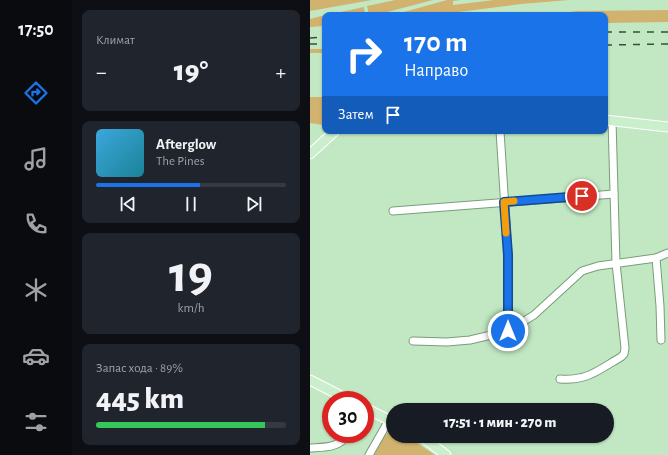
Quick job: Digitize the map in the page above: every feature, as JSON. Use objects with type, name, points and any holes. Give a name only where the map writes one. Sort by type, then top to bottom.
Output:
[{"type":"main road","points":[[608,120],[668,127]]},
{"type":"main road","points":[[310,154],[332,134]]},
{"type":"main road","points":[[310,380],[331,391]]},
{"type":"main road","points":[[374,414],[386,419]]},
{"type":"main road","points":[[431,443],[446,455]]},
{"type":"street","points":[[560,380],[572,380],[586,377],[624,354],[625,348],[616,263],[614,194],[608,120]]},
{"type":"street","points":[[500,134],[508,255],[508,331]]},
{"type":"street","points":[[393,211],[614,194]]},
{"type":"street","points":[[413,341],[447,342],[470,340],[508,331],[539,310],[582,271],[598,266],[656,258],[668,253]]},
{"type":"street","points":[[656,258],[661,340]]},
{"type":"street","points":[[369,455],[386,429]]},
{"type":"street","points":[[310,448],[332,446],[340,443]]},
{"type":"shaded area","points":[[310,0],[372,0],[310,11]]},
{"type":"shaded area","points":[[395,0],[433,0],[387,12],[368,12],[367,6]]},
{"type":"shaded area","points":[[447,0],[461,0],[453,1],[453,5],[494,0],[569,0],[521,4],[458,12],[404,12]]},
{"type":"shaded area","points":[[364,7],[365,12],[340,12]]},
{"type":"shaded area","points":[[668,10],[668,22],[608,23],[608,12],[568,12]]},
{"type":"shaded area","points":[[322,16],[322,26],[310,27],[310,19]]},
{"type":"shaded area","points":[[310,49],[322,49],[322,53],[310,53]]},
{"type":"shaded area","points":[[310,97],[322,97],[322,125],[310,123]]},
{"type":"shaded area","points":[[384,435],[386,435],[386,443],[417,443],[435,455],[374,455]]},
{"type":"railway","points":[[608,32],[668,32]]},
{"type":"railway","points":[[310,38],[322,37]]},
{"type":"railway","points":[[310,44],[322,44]]},
{"type":"railway","points":[[608,45],[668,44]]},
{"type":"slow traffic","points":[[506,233],[504,202],[514,201]]},
{"type":"route","points":[[508,331],[508,255],[504,202],[582,196]]}]
